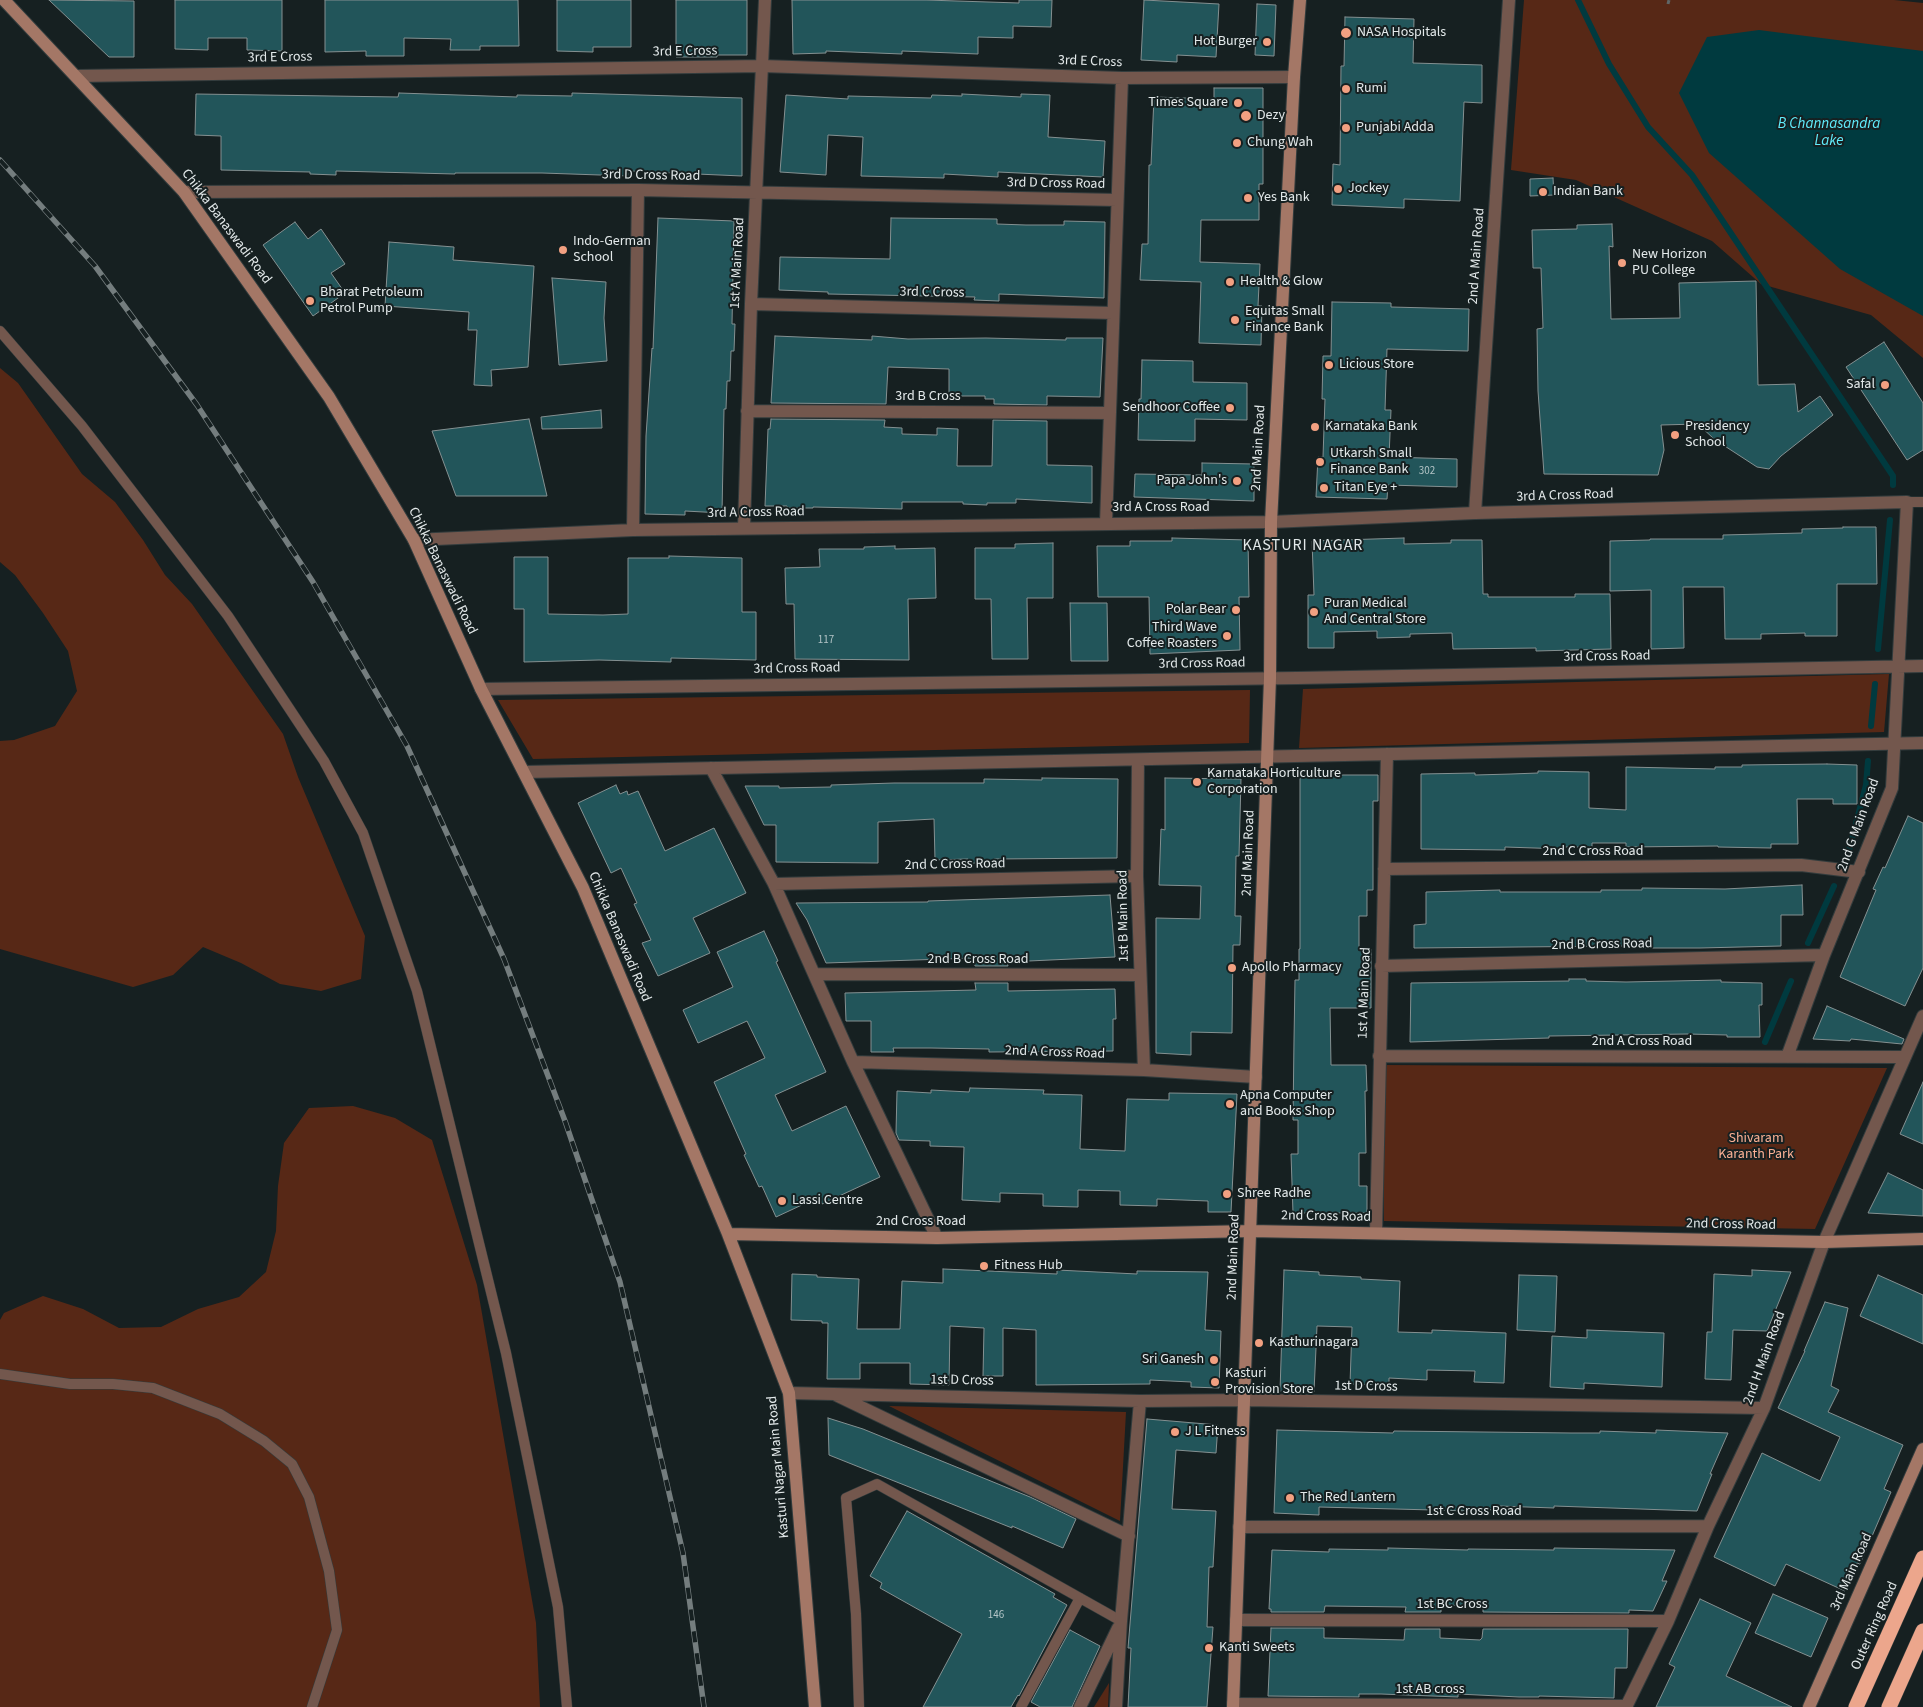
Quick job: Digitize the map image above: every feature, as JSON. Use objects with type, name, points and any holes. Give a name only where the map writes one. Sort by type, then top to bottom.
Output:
[{"type":"highway","name":"Outer Ring Road","points":[[1856,1707],[1923,1558]]},
{"type":"highway","points":[[1889,1707],[1923,1632]]},
{"type":"main road","name":"Chikka Banaswadi Road","points":[[4,0],[184,192],[330,397],[414,540],[482,689],[582,888],[728,1234]]},
{"type":"main road","name":"2nd Main Road","points":[[1233,1706],[1270,678],[1271,522],[1294,77],[1300,0]]},
{"type":"main road","name":"2nd Cross Road","points":[[728,1234],[936,1238],[1250,1231],[1824,1242],[1923,1239]]},
{"type":"main road","name":"Kasturi Nagar Main Road","points":[[728,1234],[789,1393],[815,1707]]},
{"type":"main road","name":"3rd Main Road","points":[[1809,1707],[1923,1450]]},
{"type":"street","name":"1st A Main Road","points":[[744,528],[751,304],[765,0]]},
{"type":"street","name":"2nd A Main Road","points":[[1475,513],[1509,0]]},
{"type":"street","name":"3rd E Cross","points":[[76,76],[762,66],[1122,78],[1294,77]]},
{"type":"street","points":[[1106,523],[1122,78]]},
{"type":"street","points":[[633,530],[638,190]]},
{"type":"street","name":"3rd D Cross Road","points":[[184,192],[638,190],[1117,200]]},
{"type":"street","name":"3rd C Cross","points":[[751,304],[1113,313]]},
{"type":"street","name":"3rd B Cross","points":[[747,411],[1110,413]]},
{"type":"street","name":"3rd A Cross Road","points":[[414,540],[633,530],[1271,522],[1475,513],[1907,502]]},
{"type":"street","name":"2nd G Main Road","points":[[1787,1057],[1824,955],[1892,788],[1907,502]]},
{"type":"street","name":"3rd Cross Road","points":[[482,689],[1270,678],[1923,666]]},
{"type":"street","points":[[524,772],[1923,743]]},
{"type":"street","name":"1st A Main Road","points":[[1376,1232],[1387,754]]},
{"type":"street","name":"1st B Main Road","points":[[1138,760],[1137,876],[1144,1070]]},
{"type":"street","points":[[711,768],[774,884],[853,1062],[936,1238]]},
{"type":"street","name":"2nd C Cross Road","points":[[1384,869],[1802,865],[1859,872]]},
{"type":"street","name":"2nd C Cross Road","points":[[774,884],[1137,876]]},
{"type":"street","name":"2nd B Cross Road","points":[[1381,966],[1824,955]]},
{"type":"street","name":"2nd B Cross Road","points":[[815,974],[1140,975]]},
{"type":"street","name":"2nd H Main Road","points":[[1626,1707],[1668,1621],[1708,1526],[1764,1408],[1824,1242],[1923,1016]]},
{"type":"street","name":"2nd A Cross Road","points":[[1379,1056],[1905,1057]]},
{"type":"street","name":"2nd A Cross Road","points":[[853,1062],[1144,1070],[1256,1077]]},
{"type":"street","name":"1st D Cross","points":[[789,1393],[1140,1401],[1244,1400],[1764,1408]]},
{"type":"street","points":[[832,1393],[1129,1536]]},
{"type":"street","points":[[1116,1707],[1121,1621],[1140,1401]]},
{"type":"street","name":"1st C Cross Road","points":[[1239,1528],[1708,1526]]},
{"type":"street","name":"1st BC Cross","points":[[1236,1620],[1668,1621]]},
{"type":"street","points":[[1080,1707],[1121,1621]]},
{"type":"street","name":"1st AB cross","points":[[1233,1706],[1626,1707]]},
{"type":"lane","points":[[0,331],[82,426],[228,616],[324,761],[363,833],[417,991],[506,1353],[558,1607],[567,1707]]},
{"type":"lane","points":[[1907,502],[1923,502]]},
{"type":"lane","points":[[0,1374],[70,1384],[113,1384],[153,1388],[220,1414],[264,1441],[292,1464],[312,1506],[329,1571],[337,1630],[312,1707]]},
{"type":"lane","points":[[859,1707],[856,1614],[846,1498],[876,1484],[1121,1621]]},
{"type":"lane","points":[[1021,1707],[1080,1598]]},
{"type":"green space","points":[[1524,0],[1894,0],[1923,3],[1923,358],[1871,315],[1761,284],[1712,241],[1576,180],[1511,170]]},
{"type":"green space","points":[[0,368],[18,383],[82,474],[115,502],[143,540],[165,575],[192,604],[283,734],[298,777],[365,936],[361,979],[321,991],[280,984],[241,963],[203,947],[173,975],[133,987],[0,949],[0,741],[14,740],[55,726],[77,691],[68,651],[15,575],[0,562]]},
{"type":"green space","points":[[1889,674],[1884,732],[1299,748],[1303,689]]},
{"type":"green space","points":[[1250,690],[1249,743],[533,759],[498,700]]},
{"type":"green space","name":"Shivaram Karanth Park","points":[[1384,1065],[1887,1068],[1815,1229],[1384,1221]]},
{"type":"green space","points":[[353,1106],[395,1118],[432,1140],[477,1285],[536,1623],[540,1707],[0,1707],[0,1320],[4,1313],[43,1296],[83,1309],[119,1328],[161,1327],[198,1309],[239,1297],[266,1272],[276,1231],[278,1186],[284,1143],[309,1108]]},
{"type":"green space","points":[[889,1406],[1126,1412],[1120,1521]]},
{"type":"green space","points":[[1109,1683],[1108,1707],[1094,1707]]},
{"type":"water","name":"B Channasandra Lake","points":[[1759,30],[1923,51],[1923,316],[1840,269],[1709,153],[1679,93],[1707,37]]},
{"type":"building","points":[[49,0],[134,1],[134,57],[109,57]]},
{"type":"building","points":[[175,0],[282,0],[282,51],[247,50],[247,38],[208,38],[208,50],[175,49]]},
{"type":"building","points":[[325,0],[518,0],[519,46],[480,46],[480,50],[450,50],[451,39],[404,38],[404,56],[366,56],[366,51],[325,52]]},
{"type":"building","points":[[557,0],[631,0],[631,47],[593,47],[593,52],[557,51]]},
{"type":"building","points":[[676,0],[747,0],[747,55],[676,57]]},
{"type":"building","points":[[792,0],[926,0],[1019,3],[1019,0],[1052,0],[1051,27],[1013,26],[1013,38],[978,37],[978,54],[826,51],[826,53],[793,54]]},
{"type":"building","points":[[1144,0],[1219,4],[1216,57],[1177,55],[1177,62],[1141,60]]},
{"type":"building","points":[[1257,4],[1276,5],[1274,56],[1255,55]]},
{"type":"building","points":[[1345,17],[1414,19],[1413,63],[1482,65],[1482,103],[1464,102],[1460,201],[1404,199],[1404,208],[1332,205],[1333,164],[1340,165],[1341,66],[1344,66]]},
{"type":"building","points":[[1214,88],[1263,88],[1263,184],[1259,184],[1259,220],[1201,220],[1200,262],[1260,264],[1258,306],[1262,306],[1261,345],[1199,343],[1201,282],[1140,280],[1142,244],[1148,244],[1149,165],[1151,165],[1154,97],[1214,99]]},
{"type":"building","points":[[399,93],[517,97],[517,95],[572,96],[572,93],[742,98],[742,176],[629,171],[629,176],[542,173],[455,174],[336,171],[336,175],[310,174],[310,172],[221,170],[221,136],[195,135],[196,94],[398,97]]},
{"type":"building","points":[[962,94],[1021,97],[1021,94],[1050,95],[1048,137],[1105,141],[1103,177],[998,172],[998,177],[944,174],[944,178],[861,176],[863,137],[828,135],[826,175],[780,172],[786,95],[848,99],[848,96],[931,98],[932,95],[962,96]]},
{"type":"building","points":[[1553,178],[1554,195],[1530,196],[1530,179]]},
{"type":"building","points":[[658,218],[734,221],[732,324],[735,324],[734,351],[731,351],[730,381],[727,381],[726,409],[724,409],[722,513],[685,511],[685,515],[645,514],[646,436],[653,349]]},
{"type":"building","points":[[891,218],[997,219],[997,224],[1026,225],[1064,225],[1064,221],[1105,222],[1104,298],[999,294],[999,301],[974,300],[975,297],[828,294],[828,292],[779,290],[780,257],[890,259]]},
{"type":"building","points":[[295,222],[308,239],[321,229],[345,264],[331,273],[345,293],[313,316],[263,245]]},
{"type":"building","points":[[1612,224],[1613,247],[1609,246],[1611,319],[1680,318],[1679,283],[1756,281],[1758,385],[1795,384],[1798,412],[1820,396],[1833,415],[1781,456],[1769,469],[1757,467],[1714,439],[1698,424],[1661,425],[1664,450],[1658,475],[1544,474],[1538,391],[1537,329],[1543,328],[1541,268],[1533,268],[1532,230],[1577,229],[1577,225]]},
{"type":"building","points":[[389,242],[454,247],[453,260],[534,266],[528,367],[491,370],[492,386],[474,385],[477,330],[468,330],[469,312],[385,306]]},
{"type":"building","points":[[552,278],[606,282],[604,318],[607,361],[559,365]]},
{"type":"building","points":[[1332,302],[1391,303],[1391,307],[1469,309],[1468,351],[1387,349],[1385,410],[1391,410],[1389,457],[1457,459],[1457,487],[1388,485],[1387,499],[1316,497],[1318,457],[1323,457],[1325,399],[1322,399],[1323,356],[1331,356]]},
{"type":"building","points":[[775,336],[872,340],[872,336],[908,339],[1066,340],[1066,338],[1103,338],[1100,397],[1047,396],[1047,405],[994,404],[994,399],[985,399],[985,396],[949,396],[949,369],[888,367],[886,404],[771,403]]},
{"type":"building","name":"Safal","points":[[1884,342],[1923,403],[1923,450],[1907,460],[1846,367]]},
{"type":"building","points":[[1142,360],[1193,361],[1193,382],[1247,383],[1247,420],[1195,419],[1195,441],[1138,440]]},
{"type":"building","points":[[601,410],[602,428],[542,429],[541,417]]},
{"type":"building","points":[[529,419],[547,496],[456,496],[432,431]]},
{"type":"building","points":[[771,419],[885,420],[884,427],[902,428],[902,434],[937,435],[937,428],[958,429],[957,466],[992,466],[993,420],[1047,421],[1047,465],[1092,466],[1092,503],[1016,499],[1016,503],[987,503],[987,505],[963,504],[963,502],[902,502],[902,509],[787,508],[787,506],[765,506],[768,429],[770,429]]},
{"type":"building","points":[[1202,463],[1254,464],[1254,501],[1134,497],[1135,474],[1202,475]]},
{"type":"building","points":[[1876,527],[1877,584],[1837,584],[1837,636],[1805,636],[1805,633],[1761,634],[1761,639],[1725,639],[1724,587],[1683,587],[1684,648],[1651,649],[1651,590],[1610,591],[1610,541],[1723,539],[1723,535],[1802,533],[1802,529]]},
{"type":"building","points":[[1172,538],[1248,540],[1249,597],[1239,597],[1240,650],[1150,654],[1149,597],[1098,597],[1097,546],[1130,546],[1130,541],[1172,541]]},
{"type":"building","points":[[1404,538],[1404,544],[1451,543],[1451,540],[1482,540],[1483,594],[1488,594],[1488,597],[1575,597],[1575,594],[1610,594],[1611,649],[1536,651],[1536,648],[1453,649],[1452,633],[1410,634],[1410,637],[1377,638],[1377,631],[1334,632],[1334,648],[1308,648],[1308,595],[1314,595],[1312,541]]},
{"type":"building","points":[[1053,543],[1053,598],[1027,598],[1028,659],[992,659],[991,599],[975,599],[975,548],[1015,548],[1015,544]]},
{"type":"building","points":[[895,546],[895,549],[935,548],[936,598],[908,599],[909,660],[795,659],[794,604],[786,604],[785,568],[820,567],[819,549],[864,549],[864,547]]},
{"type":"building","points":[[669,556],[742,558],[742,612],[756,612],[756,660],[671,658],[671,662],[599,660],[524,662],[524,609],[514,609],[514,557],[548,557],[548,614],[603,615],[628,614],[628,558],[669,558]]},
{"type":"building","points":[[1070,603],[1107,603],[1108,661],[1071,661]]},
{"type":"building","points":[[1742,765],[1857,765],[1857,804],[1833,804],[1833,799],[1797,799],[1798,844],[1771,844],[1771,848],[1718,846],[1626,847],[1626,843],[1592,843],[1592,847],[1564,847],[1564,849],[1505,847],[1505,850],[1421,849],[1421,774],[1475,773],[1475,775],[1538,773],[1538,771],[1589,772],[1589,808],[1626,810],[1626,767],[1715,769],[1715,767],[1742,767]]},
{"type":"building","points":[[1300,775],[1378,775],[1378,801],[1373,801],[1373,890],[1367,890],[1367,916],[1359,916],[1359,948],[1371,949],[1371,1008],[1330,1008],[1331,1065],[1366,1065],[1366,1153],[1359,1153],[1359,1186],[1367,1186],[1367,1213],[1293,1213],[1291,1154],[1298,1154],[1298,1120],[1293,1120],[1295,980],[1299,980],[1300,949]]},
{"type":"building","points":[[1042,778],[1118,779],[1117,858],[994,859],[994,863],[968,863],[968,859],[935,860],[934,819],[878,822],[878,863],[776,862],[776,825],[764,825],[745,786],[779,786],[779,788],[894,783],[984,783],[984,779],[1042,780]]},
{"type":"building","points":[[1165,778],[1241,779],[1239,856],[1236,856],[1235,916],[1241,916],[1240,945],[1233,945],[1232,1033],[1191,1032],[1191,1055],[1156,1053],[1156,918],[1200,919],[1201,886],[1159,885],[1161,829],[1165,830]]},
{"type":"building","points":[[616,785],[620,794],[627,791],[628,795],[638,791],[665,851],[714,828],[746,893],[693,918],[710,953],[658,976],[642,943],[651,940],[634,904],[637,903],[621,868],[611,873],[578,803]]},
{"type":"building","points":[[1908,816],[1923,823],[1923,968],[1905,1006],[1840,977],[1876,890],[1873,889],[1883,867],[1885,868]]},
{"type":"building","points":[[1802,885],[1803,915],[1781,915],[1781,946],[1700,948],[1622,946],[1414,948],[1414,925],[1426,924],[1426,892],[1500,890],[1500,892],[1601,892],[1601,890],[1642,890],[1642,888],[1725,889]]},
{"type":"building","points":[[1110,895],[1115,957],[1007,962],[1008,966],[975,966],[974,958],[826,963],[807,920],[796,903],[928,902]]},
{"type":"building","points":[[764,931],[826,1072],[775,1095],[792,1131],[846,1106],[880,1177],[822,1204],[819,1197],[776,1217],[762,1186],[759,1187],[744,1155],[746,1154],[714,1082],[765,1058],[747,1021],[698,1043],[683,1010],[733,987],[717,952]]},
{"type":"building","points":[[1569,979],[1626,982],[1721,980],[1721,982],[1762,983],[1762,1005],[1759,1005],[1760,1037],[1688,1034],[1549,1036],[1549,1038],[1410,1042],[1411,983],[1569,981]]},
{"type":"building","points":[[975,983],[1008,983],[1008,991],[1115,989],[1116,1019],[1113,1019],[1113,1051],[989,1052],[989,1049],[893,1048],[894,1052],[871,1052],[871,1021],[846,1021],[845,993],[976,990]]},
{"type":"building","points":[[1827,1006],[1904,1039],[1902,1044],[1851,1039],[1850,1041],[1813,1039]]},
{"type":"building","points":[[1923,1082],[1923,1144],[1900,1134]]},
{"type":"building","points":[[970,1088],[1044,1090],[1043,1094],[1082,1095],[1080,1149],[1125,1151],[1127,1099],[1169,1100],[1169,1093],[1237,1094],[1231,1212],[1208,1212],[1208,1201],[1157,1199],[1157,1206],[1120,1205],[1120,1191],[1078,1190],[1078,1207],[1043,1206],[1043,1194],[1000,1193],[1000,1202],[962,1200],[964,1147],[930,1146],[930,1141],[899,1140],[896,1133],[897,1091],[931,1093],[931,1090],[969,1092]]},
{"type":"building","points":[[1888,1173],[1923,1190],[1923,1216],[1868,1213]]},
{"type":"building","points":[[943,1269],[1057,1274],[1057,1270],[1137,1274],[1137,1271],[1208,1272],[1205,1330],[1221,1331],[1219,1388],[1191,1387],[1191,1382],[1150,1380],[1150,1384],[1036,1385],[1036,1330],[1003,1328],[1003,1376],[983,1376],[984,1328],[950,1326],[949,1385],[910,1384],[910,1363],[860,1363],[860,1379],[827,1379],[828,1323],[822,1323],[822,1321],[791,1320],[792,1274],[859,1279],[857,1329],[900,1329],[902,1281],[943,1283]]},
{"type":"building","points":[[1284,1270],[1319,1272],[1319,1275],[1361,1277],[1361,1279],[1400,1281],[1398,1332],[1432,1333],[1432,1330],[1506,1333],[1504,1383],[1474,1382],[1475,1371],[1427,1370],[1427,1380],[1389,1378],[1389,1385],[1350,1384],[1352,1327],[1317,1326],[1314,1392],[1280,1391]]},
{"type":"building","points":[[1752,1270],[1791,1272],[1767,1331],[1733,1330],[1731,1380],[1705,1379],[1707,1332],[1712,1332],[1714,1274],[1752,1276]]},
{"type":"building","points":[[1519,1275],[1557,1276],[1555,1332],[1517,1330]]},
{"type":"building","points":[[1878,1275],[1923,1295],[1923,1344],[1860,1316]]},
{"type":"building","points":[[1825,1302],[1848,1308],[1831,1386],[1839,1390],[1828,1412],[1903,1445],[1884,1489],[1891,1492],[1860,1564],[1857,1563],[1845,1591],[1786,1564],[1775,1586],[1714,1557],[1762,1453],[1820,1481],[1840,1437],[1778,1408],[1805,1351]]},
{"type":"building","points":[[1587,1330],[1664,1333],[1662,1387],[1584,1383],[1584,1389],[1550,1387],[1552,1336],[1587,1338]]},
{"type":"building","points":[[828,1418],[863,1429],[1030,1497],[1076,1519],[1063,1548],[1012,1526],[1012,1528],[829,1455]]},
{"type":"building","points":[[1147,1419],[1218,1425],[1216,1453],[1176,1450],[1172,1509],[1216,1511],[1213,1567],[1209,1567],[1207,1627],[1213,1627],[1207,1707],[1128,1707],[1131,1648],[1128,1648]]},
{"type":"building","points":[[1277,1430],[1393,1433],[1394,1431],[1600,1433],[1600,1431],[1656,1433],[1656,1430],[1728,1433],[1710,1474],[1712,1474],[1697,1511],[1554,1506],[1554,1508],[1499,1506],[1499,1510],[1471,1509],[1471,1511],[1319,1507],[1319,1515],[1274,1513]]},
{"type":"building","points":[[907,1511],[1055,1594],[1053,1597],[1067,1605],[1019,1696],[1011,1707],[923,1707],[962,1634],[880,1588],[882,1583],[870,1576]]},
{"type":"building","points":[[1388,1548],[1675,1550],[1662,1581],[1667,1581],[1653,1611],[1629,1610],[1629,1613],[1483,1612],[1483,1606],[1441,1605],[1441,1612],[1405,1612],[1406,1607],[1325,1606],[1324,1612],[1271,1612],[1271,1609],[1269,1609],[1272,1550],[1329,1552],[1329,1549],[1388,1550]]},
{"type":"building","points":[[1773,1594],[1828,1618],[1811,1657],[1755,1633]]},
{"type":"building","points":[[1700,1599],[1751,1623],[1726,1676],[1792,1707],[1656,1707],[1675,1667],[1669,1664]]},
{"type":"building","points":[[1271,1628],[1324,1628],[1324,1638],[1404,1640],[1405,1629],[1440,1629],[1440,1638],[1480,1640],[1483,1629],[1628,1629],[1627,1668],[1615,1668],[1614,1698],[1458,1694],[1458,1697],[1381,1694],[1359,1694],[1359,1697],[1268,1696]]},
{"type":"building","points":[[1070,1630],[1100,1646],[1072,1707],[1040,1707],[1031,1702]]},
{"type":"waterway","points":[[1578,0],[1609,64],[1648,127],[1692,175],[1893,476],[1893,485]]},
{"type":"waterway","points":[[1878,649],[1890,520]]},
{"type":"waterway","points":[[1871,726],[1875,684]]},
{"type":"waterway","points":[[1848,854],[1866,785],[1868,761]]},
{"type":"waterway","points":[[1808,943],[1834,886]]},
{"type":"waterway","points":[[1765,1042],[1791,981]]},
{"type":"railway","points":[[0,160],[95,266],[197,405],[313,582],[407,746],[504,959],[565,1121],[620,1282],[683,1553],[704,1707]]},
{"type":"place","name":"NASA Hospitals","points":[[1346,33]]},
{"type":"place","name":"Hot Burger","points":[[1267,42]]},
{"type":"place","name":"Rumi","points":[[1346,89]]},
{"type":"place","name":"Times Square","points":[[1238,103]]},
{"type":"place","name":"Dezy","points":[[1246,116]]},
{"type":"place","name":"Punjabi Adda","points":[[1346,128]]},
{"type":"place","name":"Chung Wah","points":[[1237,143]]},
{"type":"place","name":"Jockey","points":[[1338,189]]},
{"type":"place","name":"Indian Bank","points":[[1543,192]]},
{"type":"place","name":"Yes Bank","points":[[1248,198]]},
{"type":"place","name":"Indo-German School","points":[[563,250]]},
{"type":"place","name":"New Horizon PU College","points":[[1622,263]]},
{"type":"place","name":"Health & Glow","points":[[1230,282]]},
{"type":"place","name":"Bharat Petroleum Petrol Pump","points":[[310,301]]},
{"type":"place","name":"Equitas Small Finance Bank","points":[[1235,320]]},
{"type":"place","name":"Licious Store","points":[[1329,365]]},
{"type":"place","name":"Safal","points":[[1885,385]]},
{"type":"place","name":"Sendhoor Coffee","points":[[1230,408]]},
{"type":"place","name":"Karnataka Bank","points":[[1315,427]]},
{"type":"place","name":"Presidency School","points":[[1675,435]]},
{"type":"place","name":"Utkarsh Small Finance Bank","points":[[1320,462]]},
{"type":"place","name":"Papa John's","points":[[1237,481]]},
{"type":"place","name":"Titan Eye +","points":[[1324,488]]},
{"type":"place","name":"Polar Bear","points":[[1236,610]]},
{"type":"place","name":"Puran Medical And Central Store","points":[[1314,612]]},
{"type":"place","name":"Third Wave Coffee Roasters","points":[[1227,636]]},
{"type":"place","name":"Karnataka Horticulture Corporation","points":[[1197,782]]},
{"type":"place","name":"Apollo Pharmacy","points":[[1232,968]]},
{"type":"place","name":"Apna Computer and Books Shop","points":[[1230,1104]]},
{"type":"place","name":"Shree Radhe","points":[[1227,1194]]},
{"type":"place","name":"Lassi Centre","points":[[782,1201]]},
{"type":"place","name":"Fitness Hub","points":[[984,1266]]},
{"type":"place","name":"Kasthurinagara","points":[[1259,1343]]},
{"type":"place","name":"Sri Ganesh","points":[[1214,1360]]},
{"type":"place","name":"Kasturi Provision Store","points":[[1215,1382]]},
{"type":"place","name":"J L Fitness","points":[[1175,1432]]},
{"type":"place","name":"The Red Lantern","points":[[1290,1498]]},
{"type":"place","name":"Kanti Sweets","points":[[1209,1648]]},
{"type":"district","name":"KASTURI NAGAR","points":[[1303,546]]}]
